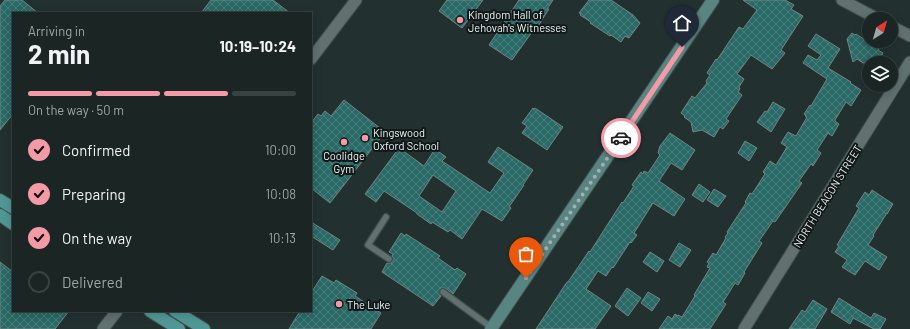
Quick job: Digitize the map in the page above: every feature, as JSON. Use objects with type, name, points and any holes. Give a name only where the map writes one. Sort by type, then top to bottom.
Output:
[{"type":"main road","points":[[492,329],[713,0]]},
{"type":"main road","points":[[0,200],[12,207]]},
{"type":"main road","points":[[0,215],[12,223]]},
{"type":"main road","points":[[152,312],[179,329]]},
{"type":"main road","points":[[178,312],[204,329]]},
{"type":"street","points":[[312,58],[356,0]]},
{"type":"street","points":[[842,0],[865,12]]},
{"type":"street","points":[[898,30],[910,36]]},
{"type":"street","name":"NORTH BEACON STREET","points":[[744,329],[910,62]]},
{"type":"street","points":[[103,329],[116,312]]},
{"type":"lane","points":[[386,217],[368,245],[389,259]]},
{"type":"lane","points":[[443,292],[492,329]]},
{"type":"building","points":[[5,0],[22,0],[37,12],[12,12],[12,115],[0,130],[0,6]]},
{"type":"building","points":[[211,0],[273,0],[289,12],[202,12]]},
{"type":"building","name":"Kingdom Hall of Jehovah's Witnesses","points":[[447,0],[483,0],[462,28],[439,11]]},
{"type":"building","points":[[519,0],[553,0],[537,28],[532,32],[512,60],[489,45]]},
{"type":"building","points":[[589,0],[611,0],[633,15],[640,23],[629,38],[625,36],[621,42],[580,15],[581,14],[579,13]]},
{"type":"building","points":[[743,0],[785,0],[794,5],[791,9],[803,16],[781,50],[785,53],[772,69],[751,55],[737,74],[744,79],[738,92],[742,95],[726,119],[729,121],[723,129],[720,127],[714,137],[702,130],[693,132],[691,122],[681,113],[692,96],[695,98],[707,83],[706,81],[710,75],[707,73],[739,27],[743,29],[757,10]]},
{"type":"building","points":[[852,33],[855,35],[856,34],[862,38],[862,48],[877,48],[883,53],[881,56],[862,56],[862,62],[857,59],[853,62],[847,39]]},
{"type":"building","points":[[816,34],[840,49],[828,68],[861,90],[851,106],[846,102],[835,120],[839,124],[832,136],[828,133],[817,150],[821,153],[813,166],[811,164],[799,181],[802,183],[775,222],[773,221],[759,241],[762,243],[744,272],[745,273],[738,285],[735,283],[723,302],[726,304],[710,329],[659,329],[668,316],[672,319],[675,314],[682,317],[710,268],[707,267],[709,263],[707,262],[713,253],[716,255],[726,238],[727,232],[746,203],[745,202],[750,193],[752,194],[765,174],[763,172],[770,161],[776,165],[787,147],[781,143],[788,132],[796,136],[807,117],[804,114],[810,105],[811,106],[827,79],[803,63],[808,55],[817,60],[821,55],[808,46]]},
{"type":"building","name":"Coolidge Gym","points":[[344,100],[385,132],[330,203],[312,189],[312,122],[318,114],[321,116],[325,111],[331,116]]},
{"type":"building","points":[[773,102],[785,109],[771,132],[757,122],[765,111],[767,112]]},
{"type":"building","points":[[533,108],[563,127],[547,150],[522,133],[527,126],[522,123]]},
{"type":"building","points":[[670,133],[695,150],[682,170],[671,163],[659,181],[685,199],[674,216],[653,203],[634,233],[637,235],[631,243],[630,242],[613,268],[612,267],[606,276],[598,271],[586,289],[611,306],[595,329],[536,329],[567,282],[589,251],[590,252],[622,202],[623,203],[634,186],[632,185],[641,172],[643,174],[644,171],[648,173],[660,155],[658,153],[660,146]]},
{"type":"building","points":[[745,141],[757,148],[749,161],[738,153]]},
{"type":"building","points":[[498,147],[533,170],[509,207],[511,208],[502,221],[482,209],[462,239],[450,230],[448,232],[432,222],[431,224],[384,191],[376,202],[365,194],[399,148],[424,166],[435,149],[446,157],[442,161],[490,193],[504,173],[488,162]],"holes":[[[433,175],[456,191],[442,212],[419,196]]]},
{"type":"building","points":[[699,184],[710,192],[703,202],[692,195]]},
{"type":"building","points":[[714,189],[726,196],[718,207],[707,200]]},
{"type":"building","points":[[872,190],[893,204],[868,245],[887,257],[879,270],[865,261],[855,275],[842,267],[847,260],[835,252],[839,246],[837,245],[859,208],[856,206],[865,192],[869,195]]},
{"type":"building","points":[[312,223],[340,240],[333,250],[312,237]]},
{"type":"building","points":[[401,233],[405,236],[406,234],[440,256],[438,258],[455,270],[457,268],[466,274],[453,294],[445,288],[441,288],[439,292],[441,296],[433,306],[382,272],[387,263],[391,263],[393,261],[393,254],[389,252]]},
{"type":"building","points":[[679,243],[691,250],[680,267],[669,260]]},
{"type":"building","points":[[650,252],[664,261],[657,272],[643,262]]},
{"type":"building","points":[[0,262],[12,271],[12,312],[68,312],[55,329],[0,329]]},
{"type":"building","name":"The Luke","points":[[322,276],[334,283],[336,280],[357,293],[355,296],[381,313],[371,329],[289,329],[299,312],[312,312],[312,291]]},
{"type":"building","points":[[627,288],[641,298],[628,316],[615,306]]},
{"type":"building","points":[[648,292],[660,299],[652,311],[641,303]]},
{"type":"building","points":[[839,298],[871,318],[874,313],[886,319],[880,329],[874,329],[853,318],[850,324],[831,312]]},
{"type":"building","points":[[813,300],[827,309],[815,329],[789,329],[802,310],[805,312]]},
{"type":"way so far","points":[[526,278],[621,138]]},
{"type":"place","name":"Kingdom Hall of Jehovah's Witnesses","points":[[460,20]]},
{"type":"place","name":"Kingswood Oxford School","points":[[365,138]]},
{"type":"place","name":"Coolidge Gym","points":[[344,142]]},
{"type":"place","name":"The Luke","points":[[339,304]]},
{"type":"route","points":[[621,138],[682,47]]}]
